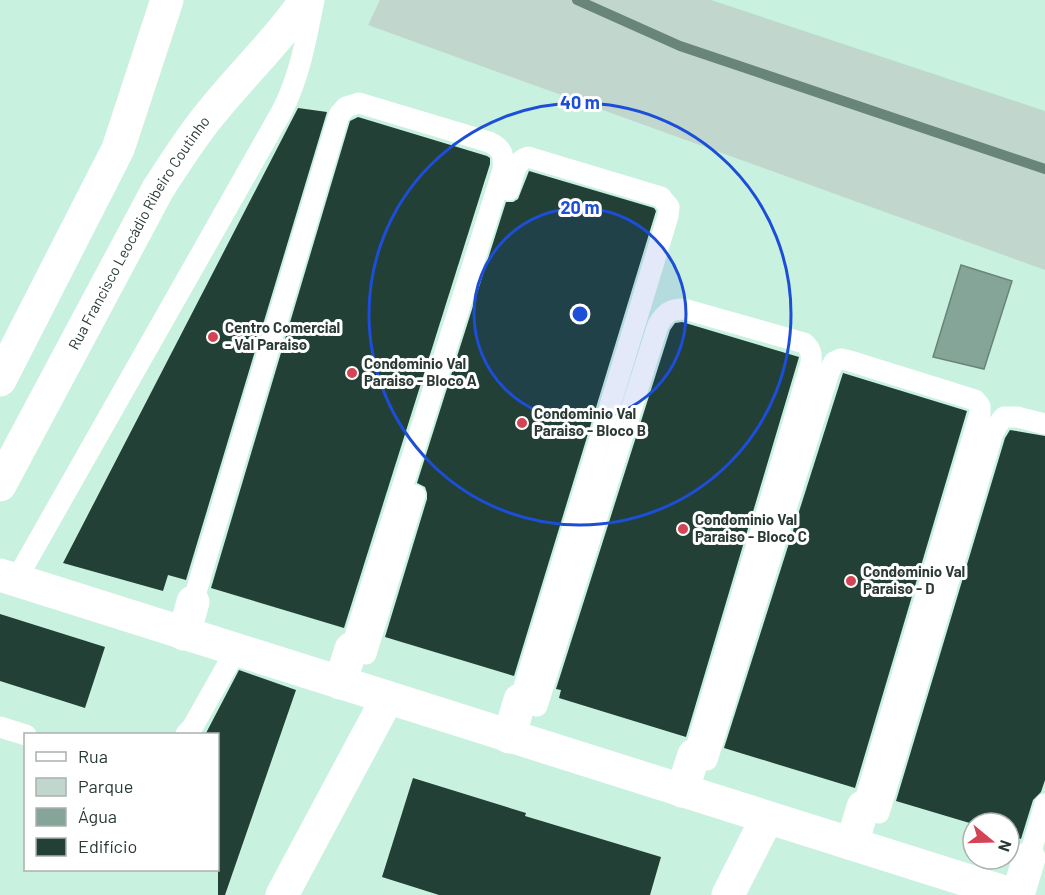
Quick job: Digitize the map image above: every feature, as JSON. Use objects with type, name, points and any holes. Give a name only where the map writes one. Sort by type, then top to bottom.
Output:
[{"type":"street","points":[[0,380],[118,149],[167,0]]},
{"type":"street","name":"Rua Francisco Leocádio Ribeiro Coutinho","points":[[0,485],[158,189],[212,111],[273,44],[306,0]]},
{"type":"street","points":[[8,578],[1016,895],[1037,868]]},
{"type":"street","points":[[184,634],[193,602]]},
{"type":"street","points":[[348,686],[358,652]]},
{"type":"street","points":[[282,895],[387,699]]},
{"type":"street","points":[[518,740],[529,703]]},
{"type":"street","points":[[689,793],[700,757]]},
{"type":"street","points":[[859,847],[871,810]]},
{"type":"street","points":[[728,895],[768,818]]},
{"type":"street","points":[[1037,868],[1040,895]]},
{"type":"lane","points":[[8,578],[282,111],[293,90],[300,66],[314,0]]},
{"type":"lane","points":[[193,602],[339,116],[345,107],[359,103],[489,142],[501,148],[504,156],[503,170],[358,652]]},
{"type":"lane","points":[[358,652],[517,165],[522,159],[528,157],[661,197],[669,207],[529,703]]},
{"type":"lane","points":[[529,703],[658,325],[664,314],[674,309],[684,309],[804,343],[809,347],[812,355],[811,363],[700,757]]},
{"type":"lane","points":[[700,757],[829,372],[834,362],[841,359],[861,364],[975,400],[980,406],[980,413],[871,810]]},
{"type":"lane","points":[[871,810],[993,433],[1004,417],[1017,417],[1045,424]]},
{"type":"lane","points":[[188,733],[236,650]]},
{"type":"lane","points":[[0,727],[24,734]]},
{"type":"lane","points":[[1037,868],[1045,804]]},
{"type":"green space","points":[[380,0],[711,0],[1045,111],[1045,270],[368,25]]},
{"type":"water","points":[[961,265],[1012,281],[984,369],[933,357]]},
{"type":"building","name":"Centro Comercial - Val Paraiso","points":[[298,108],[327,112],[186,580],[168,575],[163,591],[63,563]]},
{"type":"building","name":"Condominio Val Paraiso - Bloco A","points":[[358,117],[487,156],[490,158],[490,164],[344,628],[211,588],[350,121]]},
{"type":"building","name":"Condominio Val Paraiso - Bloco B","points":[[529,171],[654,208],[656,211],[514,676],[385,637],[427,499],[425,487],[417,483],[506,202],[518,199]]},
{"type":"building","name":"Condominio Val Paraiso - Bloco C","points":[[682,322],[799,357],[686,737],[559,698],[561,690],[556,689],[670,330],[675,323]]},
{"type":"building","name":"Condominio Val Paraiso - D","points":[[843,373],[967,411],[855,788],[724,748]]},
{"type":"building","points":[[1010,430],[1045,436],[1045,780],[1041,792],[1033,800],[1021,839],[1021,811],[961,811],[961,820],[896,801],[1005,438]]},
{"type":"building","points":[[0,614],[105,647],[85,708],[0,681]]},
{"type":"building","points":[[239,670],[296,690],[225,895],[218,895],[219,733],[206,733]]},
{"type":"building","points":[[413,778],[526,813],[525,816],[661,857],[650,895],[439,895],[382,877]]},
{"type":"waterway","points":[[577,0],[680,46],[1045,169]]},
{"type":"place","name":"Centro Comercial - Val Paraiso","points":[[213,337]]},
{"type":"place","name":"Condominio Val Paraiso - Bloco A","points":[[352,373]]},
{"type":"place","name":"Condominio Val Paraiso - Bloco B","points":[[522,423]]},
{"type":"place","name":"Condominio Val Paraiso - Bloco C","points":[[683,529]]},
{"type":"place","name":"Condominio Val Paraiso - D","points":[[851,581]]}]
